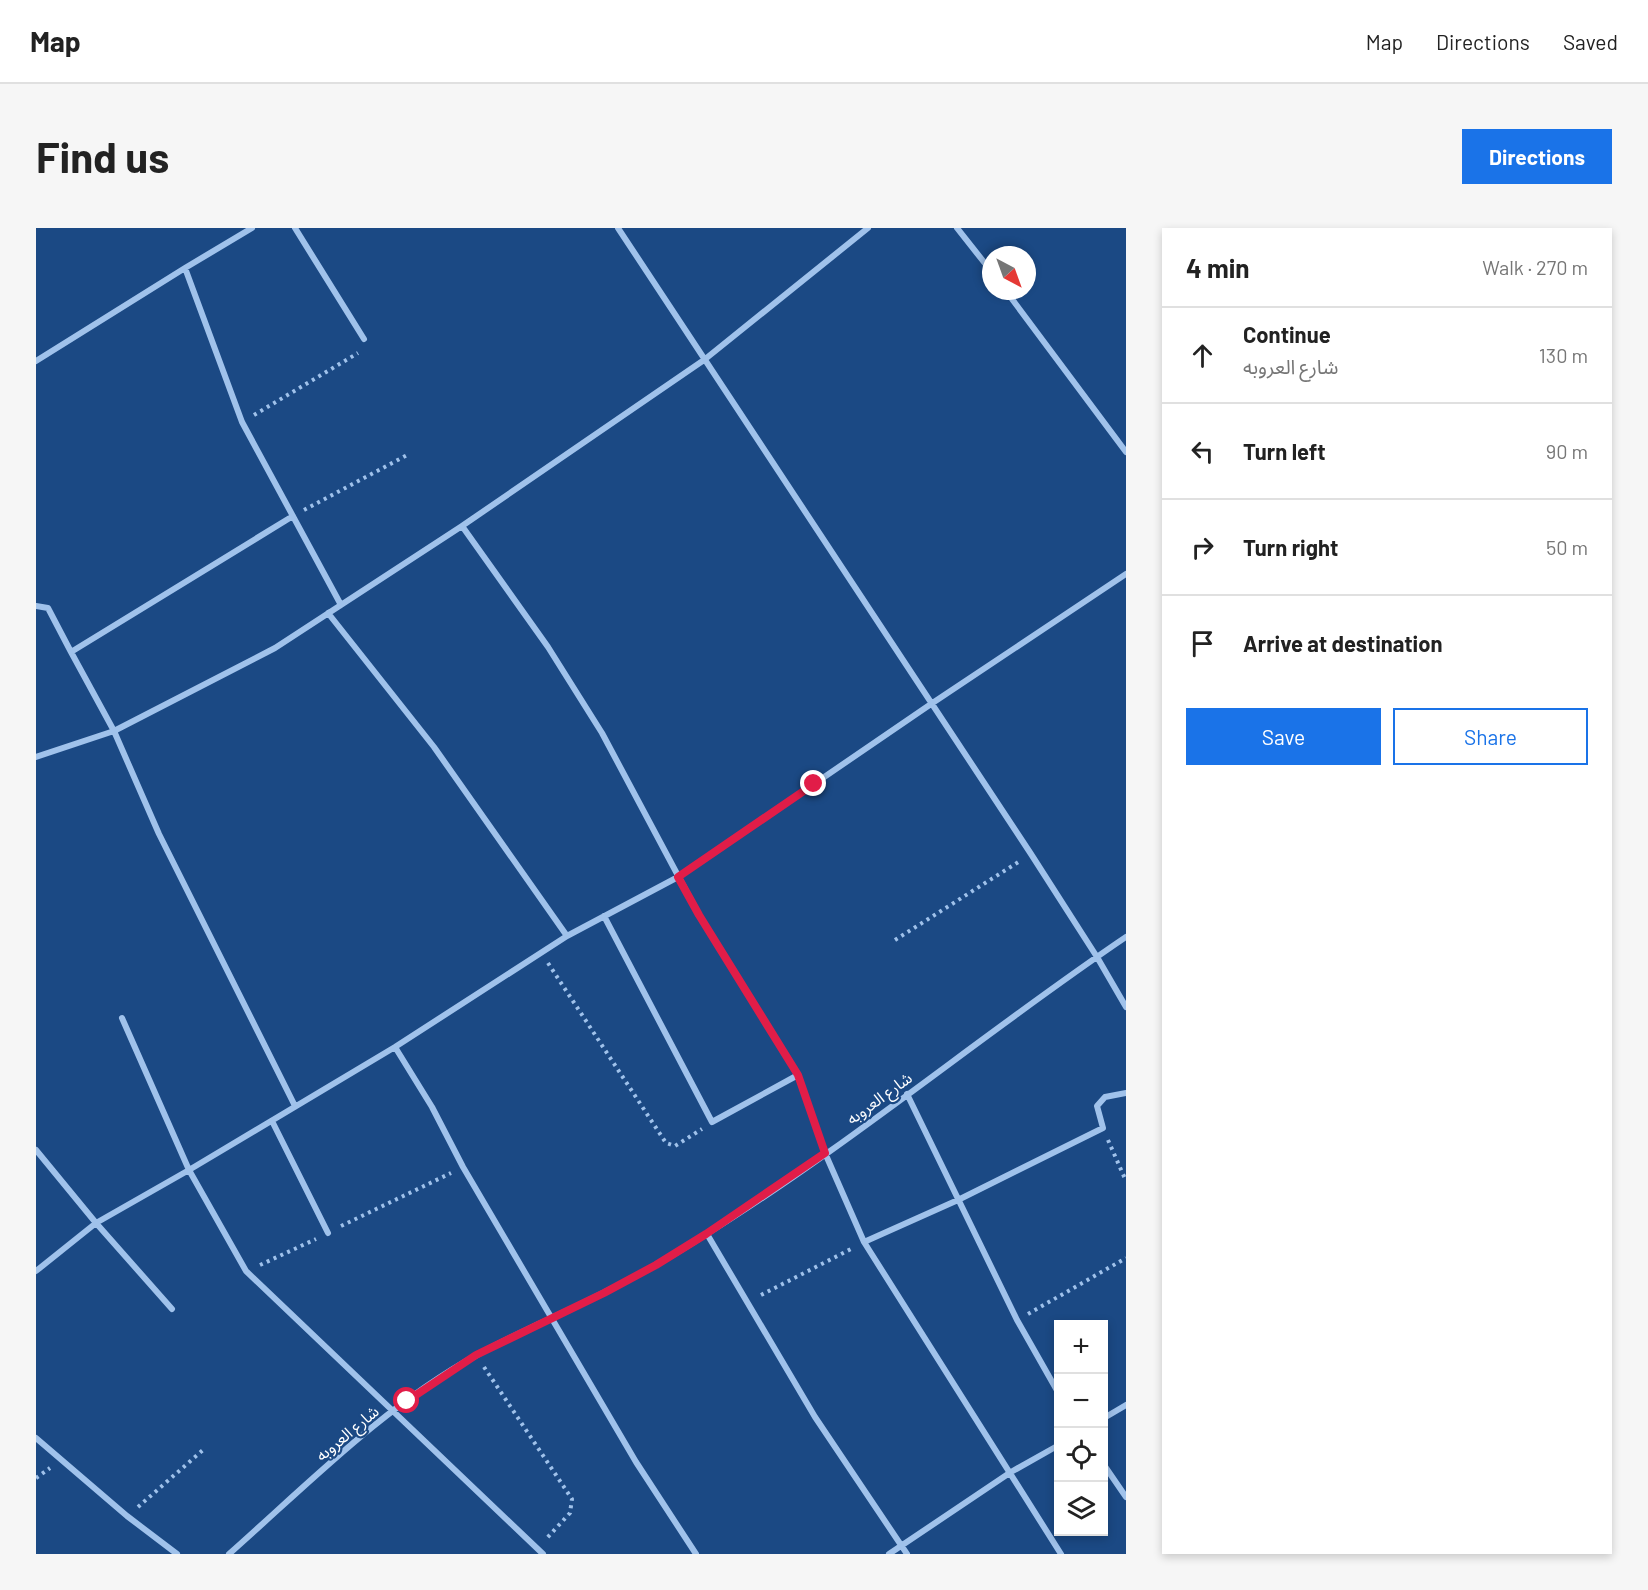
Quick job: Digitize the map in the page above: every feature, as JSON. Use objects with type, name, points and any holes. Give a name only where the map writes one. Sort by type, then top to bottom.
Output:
[{"type":"street","points":[[36,361],[252,228]]},
{"type":"street","points":[[295,228],[364,339]]},
{"type":"street","points":[[618,228],[1030,854],[1097,957],[1126,1007]]},
{"type":"street","points":[[37,755],[114,731],[275,648],[462,526],[704,360],[868,228]]},
{"type":"street","points":[[957,228],[982,260]]},
{"type":"street","points":[[184,268],[242,422],[341,605]]},
{"type":"street","points":[[1013,300],[1126,452]]},
{"type":"street","points":[[71,652],[293,516]]},
{"type":"street","points":[[462,526],[548,647],[602,733],[699,915],[798,1075],[825,1153],[864,1242],[1061,1554]]},
{"type":"street","points":[[36,1271],[96,1223],[395,1047],[567,936],[678,877],[1126,574]]},
{"type":"street","points":[[36,606],[48,608],[53,613],[71,652],[114,731],[159,834],[295,1106]]},
{"type":"street","points":[[328,613],[434,747],[567,936]]},
{"type":"street","points":[[604,916],[712,1122],[798,1075]]},
{"type":"street","name":"شارع العروبه","points":[[229,1554],[394,1411],[476,1355],[604,1293],[706,1234],[825,1153],[1126,937]]},
{"type":"street","points":[[122,1018],[189,1170],[246,1271],[543,1554]]},
{"type":"street","points":[[395,1047],[432,1107],[463,1167],[636,1462],[696,1554]]},
{"type":"street","points":[[864,1242],[958,1200],[1103,1128],[1097,1106],[1100,1101],[1110,1095],[1126,1093]]},
{"type":"street","points":[[907,1094],[1017,1320],[1054,1385]]},
{"type":"street","points":[[272,1120],[327,1233]]},
{"type":"street","points":[[36,1150],[96,1223],[172,1309]]},
{"type":"street","points":[[706,1234],[815,1417],[907,1554]]},
{"type":"street","points":[[1108,1416],[1126,1405]]},
{"type":"street","points":[[36,1438],[127,1516],[177,1554]]},
{"type":"street","points":[[889,1554],[1011,1472],[1054,1448]]},
{"type":"street","points":[[1108,1472],[1126,1497]]},
{"type":"path","points":[[242,422],[360,351],[364,346],[364,339]]},
{"type":"path","points":[[293,516],[409,454]]},
{"type":"path","points":[[895,940],[1030,854]]},
{"type":"path","points":[[542,953],[666,1143],[675,1146],[712,1122]]},
{"type":"path","points":[[1103,1128],[1126,1181]]},
{"type":"path","points":[[246,1271],[463,1167]]},
{"type":"path","points":[[748,1302],[864,1242]]},
{"type":"path","points":[[1017,1320],[1126,1258]]},
{"type":"path","points":[[476,1355],[572,1499],[570,1513],[538,1548]]},
{"type":"path","points":[[127,1516],[203,1450]]},
{"type":"route","points":[[407,1401],[476,1355],[656,1265],[825,1153],[798,1075],[749,998],[678,877],[814,784]]}]
